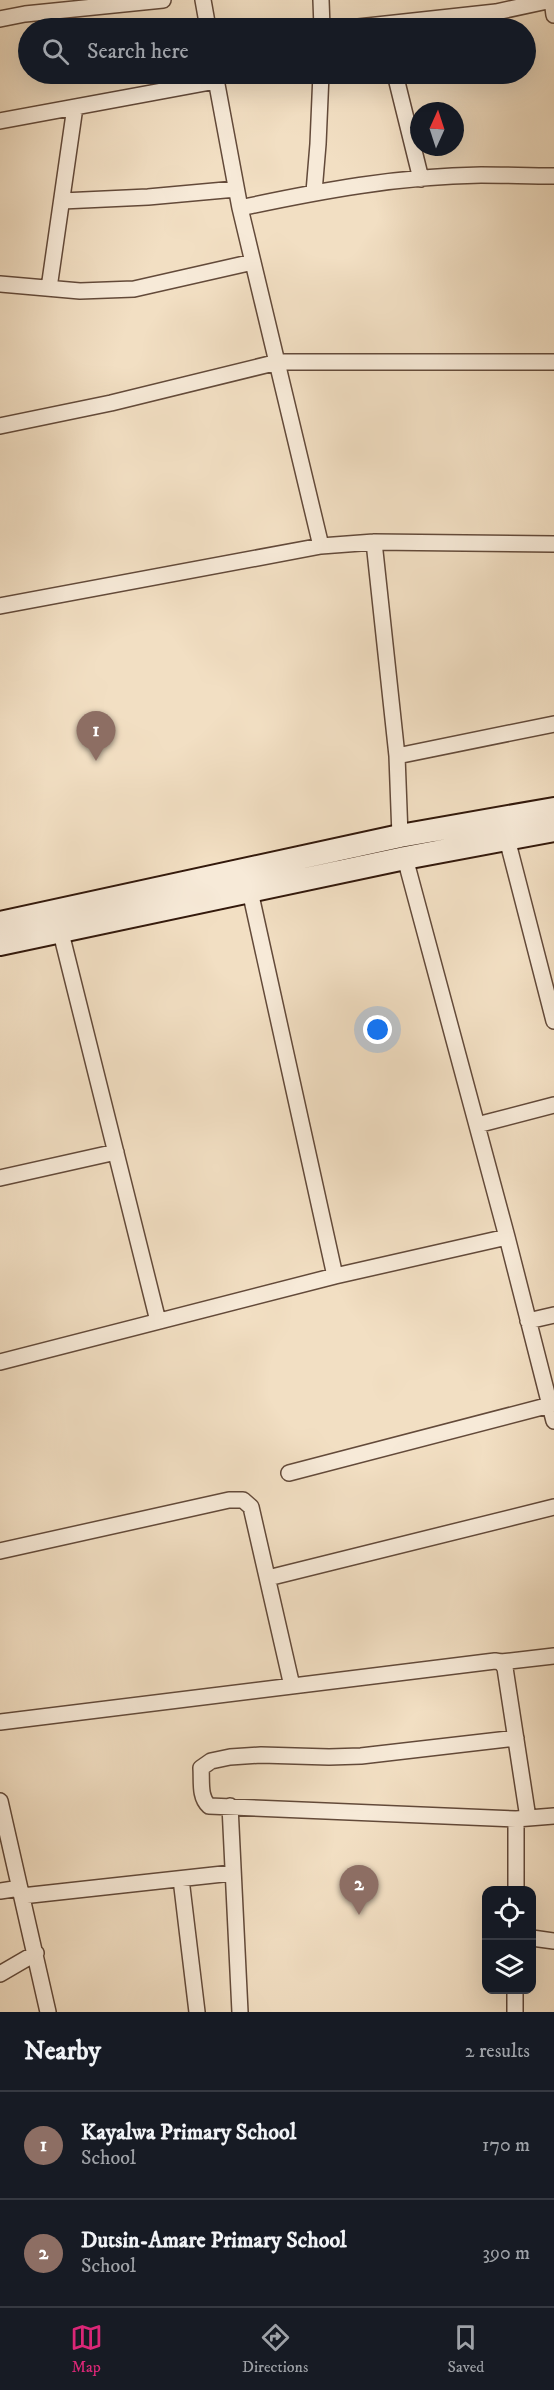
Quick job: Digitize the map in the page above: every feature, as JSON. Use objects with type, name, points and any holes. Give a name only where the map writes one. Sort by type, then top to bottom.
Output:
[{"type":"main road","points":[[0,923],[400,836],[554,809]]},
{"type":"main road","points":[[0,944],[61,933],[405,858],[554,830]]},
{"type":"street","points":[[0,19],[25,14],[163,0]]},
{"type":"street","points":[[203,0],[206,18]]},
{"type":"street","points":[[321,0],[322,18]]},
{"type":"street","points":[[448,18],[496,12],[552,0],[554,15]]},
{"type":"street","points":[[0,121],[183,84]]},
{"type":"street","points":[[217,84],[240,208],[321,546]]},
{"type":"street","points":[[314,192],[320,84]]},
{"type":"street","points":[[398,84],[421,178]]},
{"type":"street","points":[[50,288],[75,107]]},
{"type":"street","points":[[240,208],[314,192],[421,178],[480,175],[554,176]]},
{"type":"street","points":[[62,201],[148,197],[236,189]]},
{"type":"street","points":[[0,284],[80,291],[134,289],[253,262]]},
{"type":"street","points":[[0,426],[111,403],[278,362],[554,362]]},
{"type":"street","points":[[374,542],[397,756],[400,836]]},
{"type":"street","points":[[0,606],[321,546],[374,542],[554,544]]},
{"type":"street","points":[[397,756],[554,724]]},
{"type":"street","points":[[507,839],[554,1021]]},
{"type":"street","points":[[289,1473],[552,1413],[405,858]]},
{"type":"street","points":[[250,891],[335,1276]]},
{"type":"street","points":[[61,933],[158,1321]]},
{"type":"street","points":[[477,1125],[554,1105]]},
{"type":"street","points":[[0,1178],[116,1152]]},
{"type":"street","points":[[0,1362],[335,1276],[507,1237]]},
{"type":"street","points":[[528,1320],[554,1315]]},
{"type":"street","points":[[0,1551],[229,1500],[243,1500],[251,1506],[292,1686]]},
{"type":"street","points":[[268,1578],[554,1507]]},
{"type":"street","points":[[0,1722],[495,1661],[554,1656]]},
{"type":"street","points":[[501,1662],[505,1668],[516,1738],[522,1819],[516,1886]]},
{"type":"street","points":[[516,1738],[361,1756],[230,1757],[205,1764],[201,1768],[204,1802],[209,1806],[522,1819],[554,1816]]},
{"type":"street","points":[[0,1803],[48,2012]]},
{"type":"street","points":[[230,1806],[240,2012]]},
{"type":"street","points":[[0,1892],[181,1879],[232,1873]]},
{"type":"street","points":[[181,1879],[197,2012]]},
{"type":"street","points":[[536,1939],[554,1941]]},
{"type":"street","points":[[0,1974],[36,1953]]},
{"type":"street","points":[[515,1994],[515,2012]]},
{"type":"place","name":"Kayalwa Primary School","points":[[96,761]]},
{"type":"place","name":"Dutsin-Amare Primary School","points":[[359,1915]]}]
